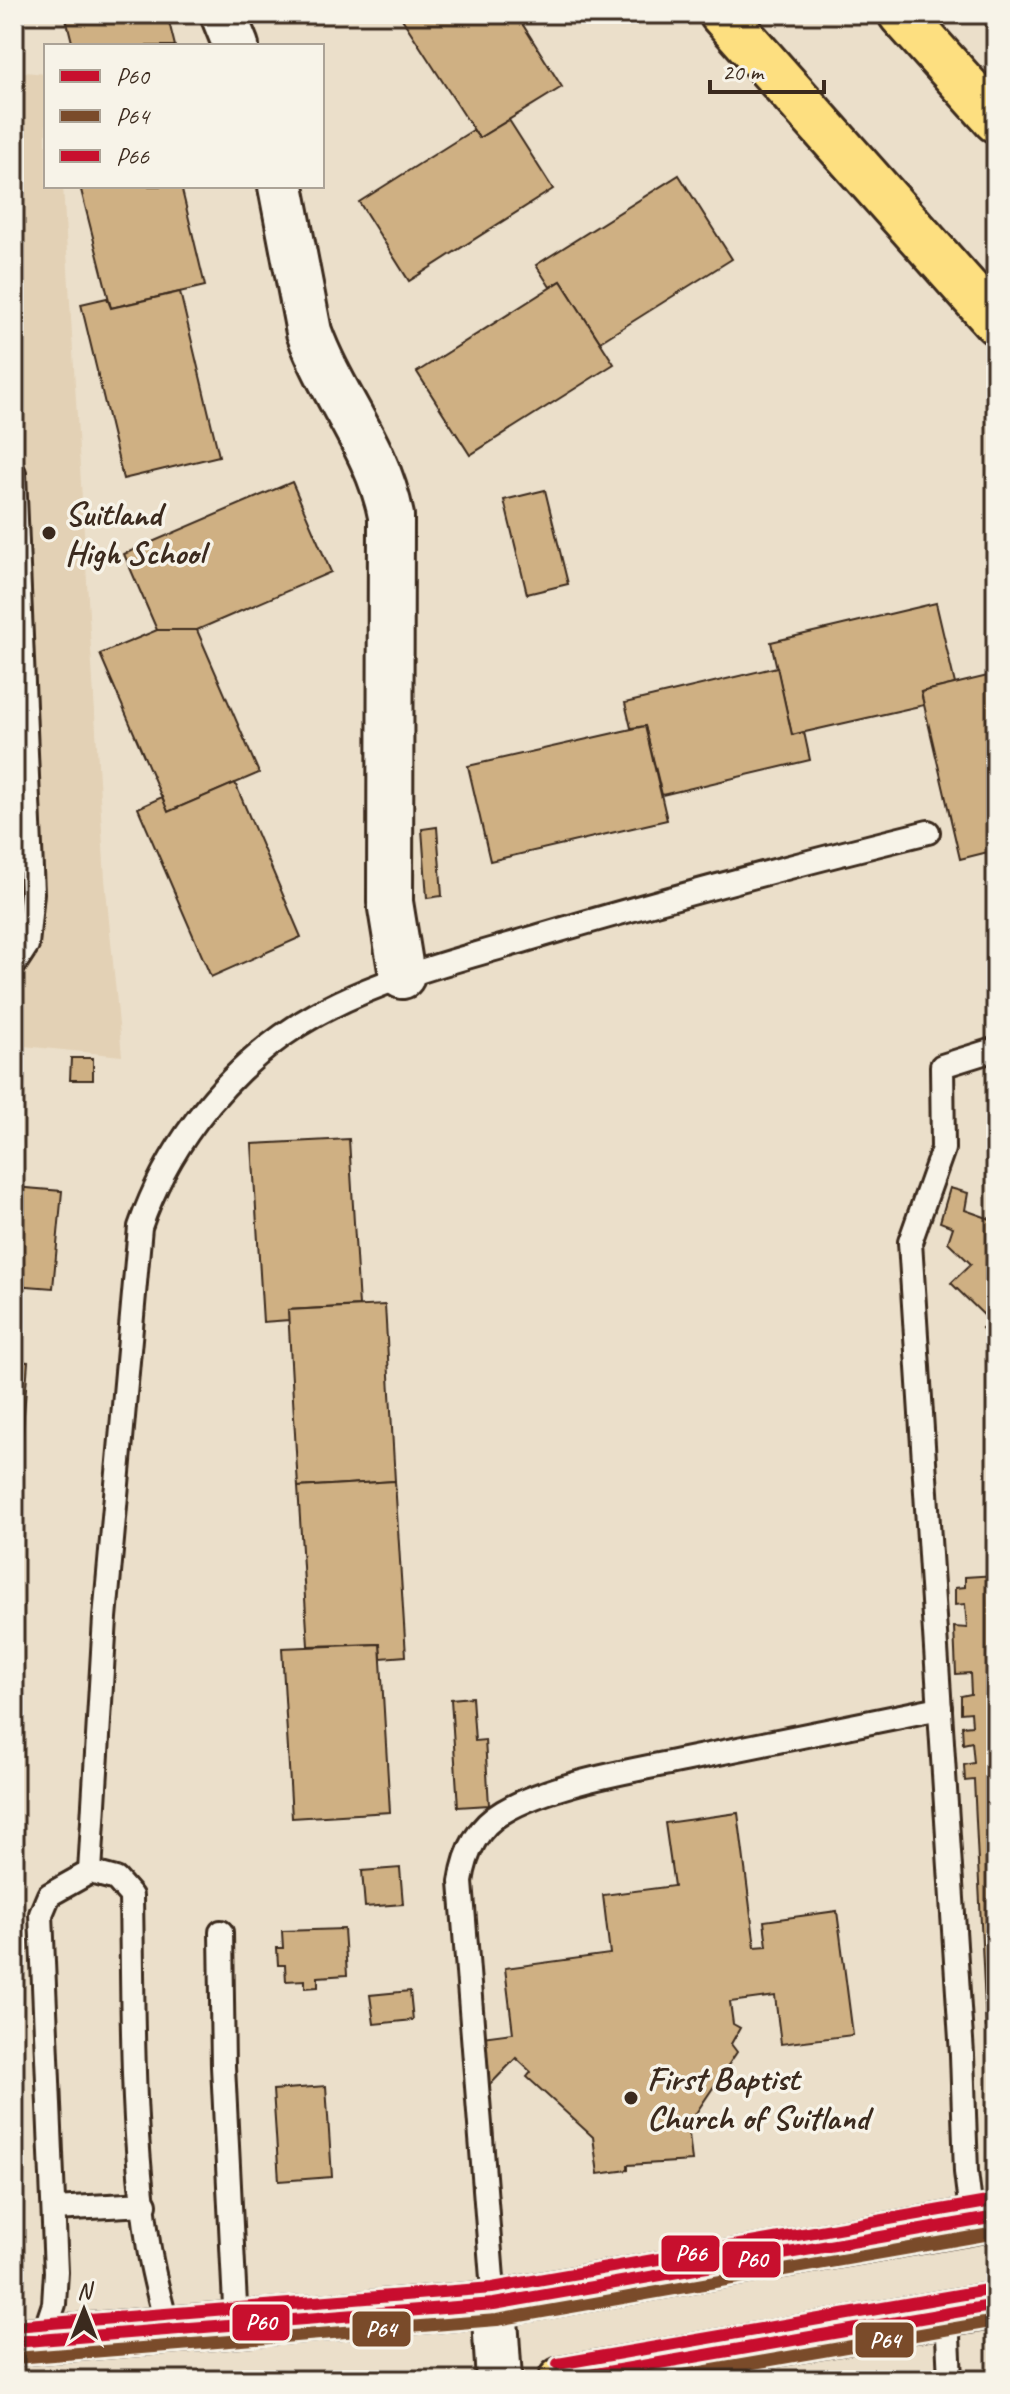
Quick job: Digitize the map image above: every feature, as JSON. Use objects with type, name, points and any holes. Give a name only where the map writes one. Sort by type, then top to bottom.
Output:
[{"type":"main road","points":[[722,14],[996,322]]},
{"type":"main road","points":[[901,14],[996,120]]},
{"type":"main road","points":[[28,2341],[494,2304],[984,2219]]},
{"type":"main road","points":[[561,2380],[713,2368],[996,2305]]},
{"type":"street","points":[[223,14],[235,44]]},
{"type":"street","points":[[281,188],[309,332],[317,354],[386,487],[391,516],[390,902],[402,976]]},
{"type":"street","points":[[494,2304],[499,2380]]},
{"type":"lane","points":[[14,473],[32,893],[27,945],[14,965]]},
{"type":"lane","points":[[90,1872],[105,1618],[140,1227],[148,1203],[192,1127],[217,1094],[257,1055],[335,1003],[402,976],[751,877],[928,832]]},
{"type":"lane","points":[[984,2219],[966,2172],[910,1242],[943,1149],[942,1066],[996,1049]]},
{"type":"lane","points":[[494,2304],[461,1882],[464,1862],[474,1841],[502,1812],[526,1801],[614,1774],[940,1708]]},
{"type":"lane","points":[[28,2341],[54,2304],[54,2209],[41,1914],[49,1895],[90,1872],[116,1879],[131,1896],[135,2094],[148,2243],[168,2331]]},
{"type":"lane","points":[[221,1932],[223,2066],[236,2325]]},
{"type":"lane","points":[[54,2209],[145,2204]]},
{"type":"lane","points":[[947,2315],[950,2380]]},
{"type":"shaded area","name":"Suitland High School","points":[[14,71],[44,74],[44,188],[63,188],[105,879],[122,1056],[14,1045]]},
{"type":"building","points":[[65,14],[167,14],[174,44],[72,44]]},
{"type":"building","points":[[399,14],[516,14],[562,87],[479,138]]},
{"type":"building","points":[[509,120],[553,189],[409,281],[359,202],[473,130],[479,138]]},
{"type":"building","points":[[679,175],[732,259],[600,342],[561,281],[550,287],[536,265]]},
{"type":"building","points":[[81,188],[181,188],[205,286],[111,308]]},
{"type":"building","points":[[561,281],[614,364],[470,455],[417,372]]},
{"type":"building","points":[[180,292],[219,456],[123,479],[81,304],[107,298],[111,308]]},
{"type":"building","points":[[292,482],[331,572],[197,630],[157,630],[124,554]]},
{"type":"building","points":[[545,490],[568,584],[527,594],[504,500]]},
{"type":"building","points":[[936,603],[955,684],[921,692],[924,705],[792,735],[771,642]]},
{"type":"building","points":[[157,630],[197,630],[259,773],[168,812],[100,654]]},
{"type":"building","points":[[777,667],[792,735],[804,732],[810,760],[662,795],[645,726],[631,728],[625,703]]},
{"type":"building","points":[[996,674],[996,850],[960,859],[921,692]]},
{"type":"building","points":[[645,726],[667,820],[490,861],[468,766]]},
{"type":"building","points":[[235,783],[301,937],[211,977],[138,808],[162,797],[168,812]]},
{"type":"building","points":[[437,827],[442,896],[427,898],[422,829]]},
{"type":"building","points":[[71,1058],[93,1058],[93,1080],[70,1080]]},
{"type":"building","points":[[349,1139],[359,1306],[288,1310],[289,1320],[263,1322],[252,1144]]},
{"type":"building","points":[[14,1187],[62,1191],[53,1288],[14,1285]]},
{"type":"building","points":[[950,1188],[968,1193],[965,1210],[996,1221],[994,1341],[982,1328],[990,1321],[951,1283],[971,1264],[948,1242],[953,1227],[940,1222]]},
{"type":"building","points":[[385,1305],[395,1481],[298,1487],[288,1310]]},
{"type":"building","points":[[14,1361],[28,1362],[14,1545]]},
{"type":"building","points":[[395,1481],[406,1656],[381,1658],[380,1644],[308,1646],[298,1487]]},
{"type":"building","points":[[996,1575],[996,2026],[986,2027],[974,1780],[965,1781],[964,1765],[974,1763],[972,1742],[963,1744],[962,1726],[972,1725],[971,1712],[961,1713],[961,1696],[971,1694],[970,1673],[956,1674],[954,1627],[967,1628],[965,1604],[955,1605],[955,1588],[965,1587],[965,1577]]},
{"type":"building","points":[[380,1644],[390,1812],[292,1818],[282,1648]]},
{"type":"building","points":[[472,1697],[475,1741],[485,1740],[489,1805],[458,1807],[451,1699]]},
{"type":"building","points":[[738,1813],[755,1947],[767,1946],[764,1921],[837,1911],[853,2035],[781,2044],[775,1996],[730,2002],[733,2024],[740,2028],[731,2044],[737,2052],[688,2125],[692,2161],[628,2165],[628,2170],[598,2174],[593,2137],[527,2077],[531,2072],[516,2058],[481,2094],[474,2038],[513,2033],[505,1968],[610,1954],[603,1895],[674,1886],[665,1823]]},
{"type":"building","points":[[400,1868],[403,1904],[365,1907],[362,1871]]},
{"type":"building","points":[[344,1929],[347,1975],[318,1977],[318,1987],[305,1988],[305,1980],[286,1981],[285,1965],[278,1965],[277,1948],[283,1948],[282,1931]]},
{"type":"building","points":[[410,1991],[413,2020],[374,2024],[370,1995]]},
{"type":"building","points":[[326,2086],[332,2177],[279,2181],[273,2090]]},
{"type":"transit line","name":"P66","points":[[14,2326],[492,2288],[993,2201]]},
{"type":"transit line","name":"P60","points":[[14,2342],[494,2304],[996,2217]]},
{"type":"transit line","name":"P64","points":[[15,2358],[497,2320],[996,2233]]},
{"type":"transit line","name":"P66","points":[[558,2364],[993,2289]]},
{"type":"transit line","name":"P60","points":[[561,2380],[996,2305]]},
{"type":"transit line","name":"P64","points":[[655,2380],[996,2321]]},
{"type":"place","name":"Suitland High School","points":[[49,533]]},
{"type":"place","name":"First Baptist Church of Suitland","points":[[631,2098]]}]
